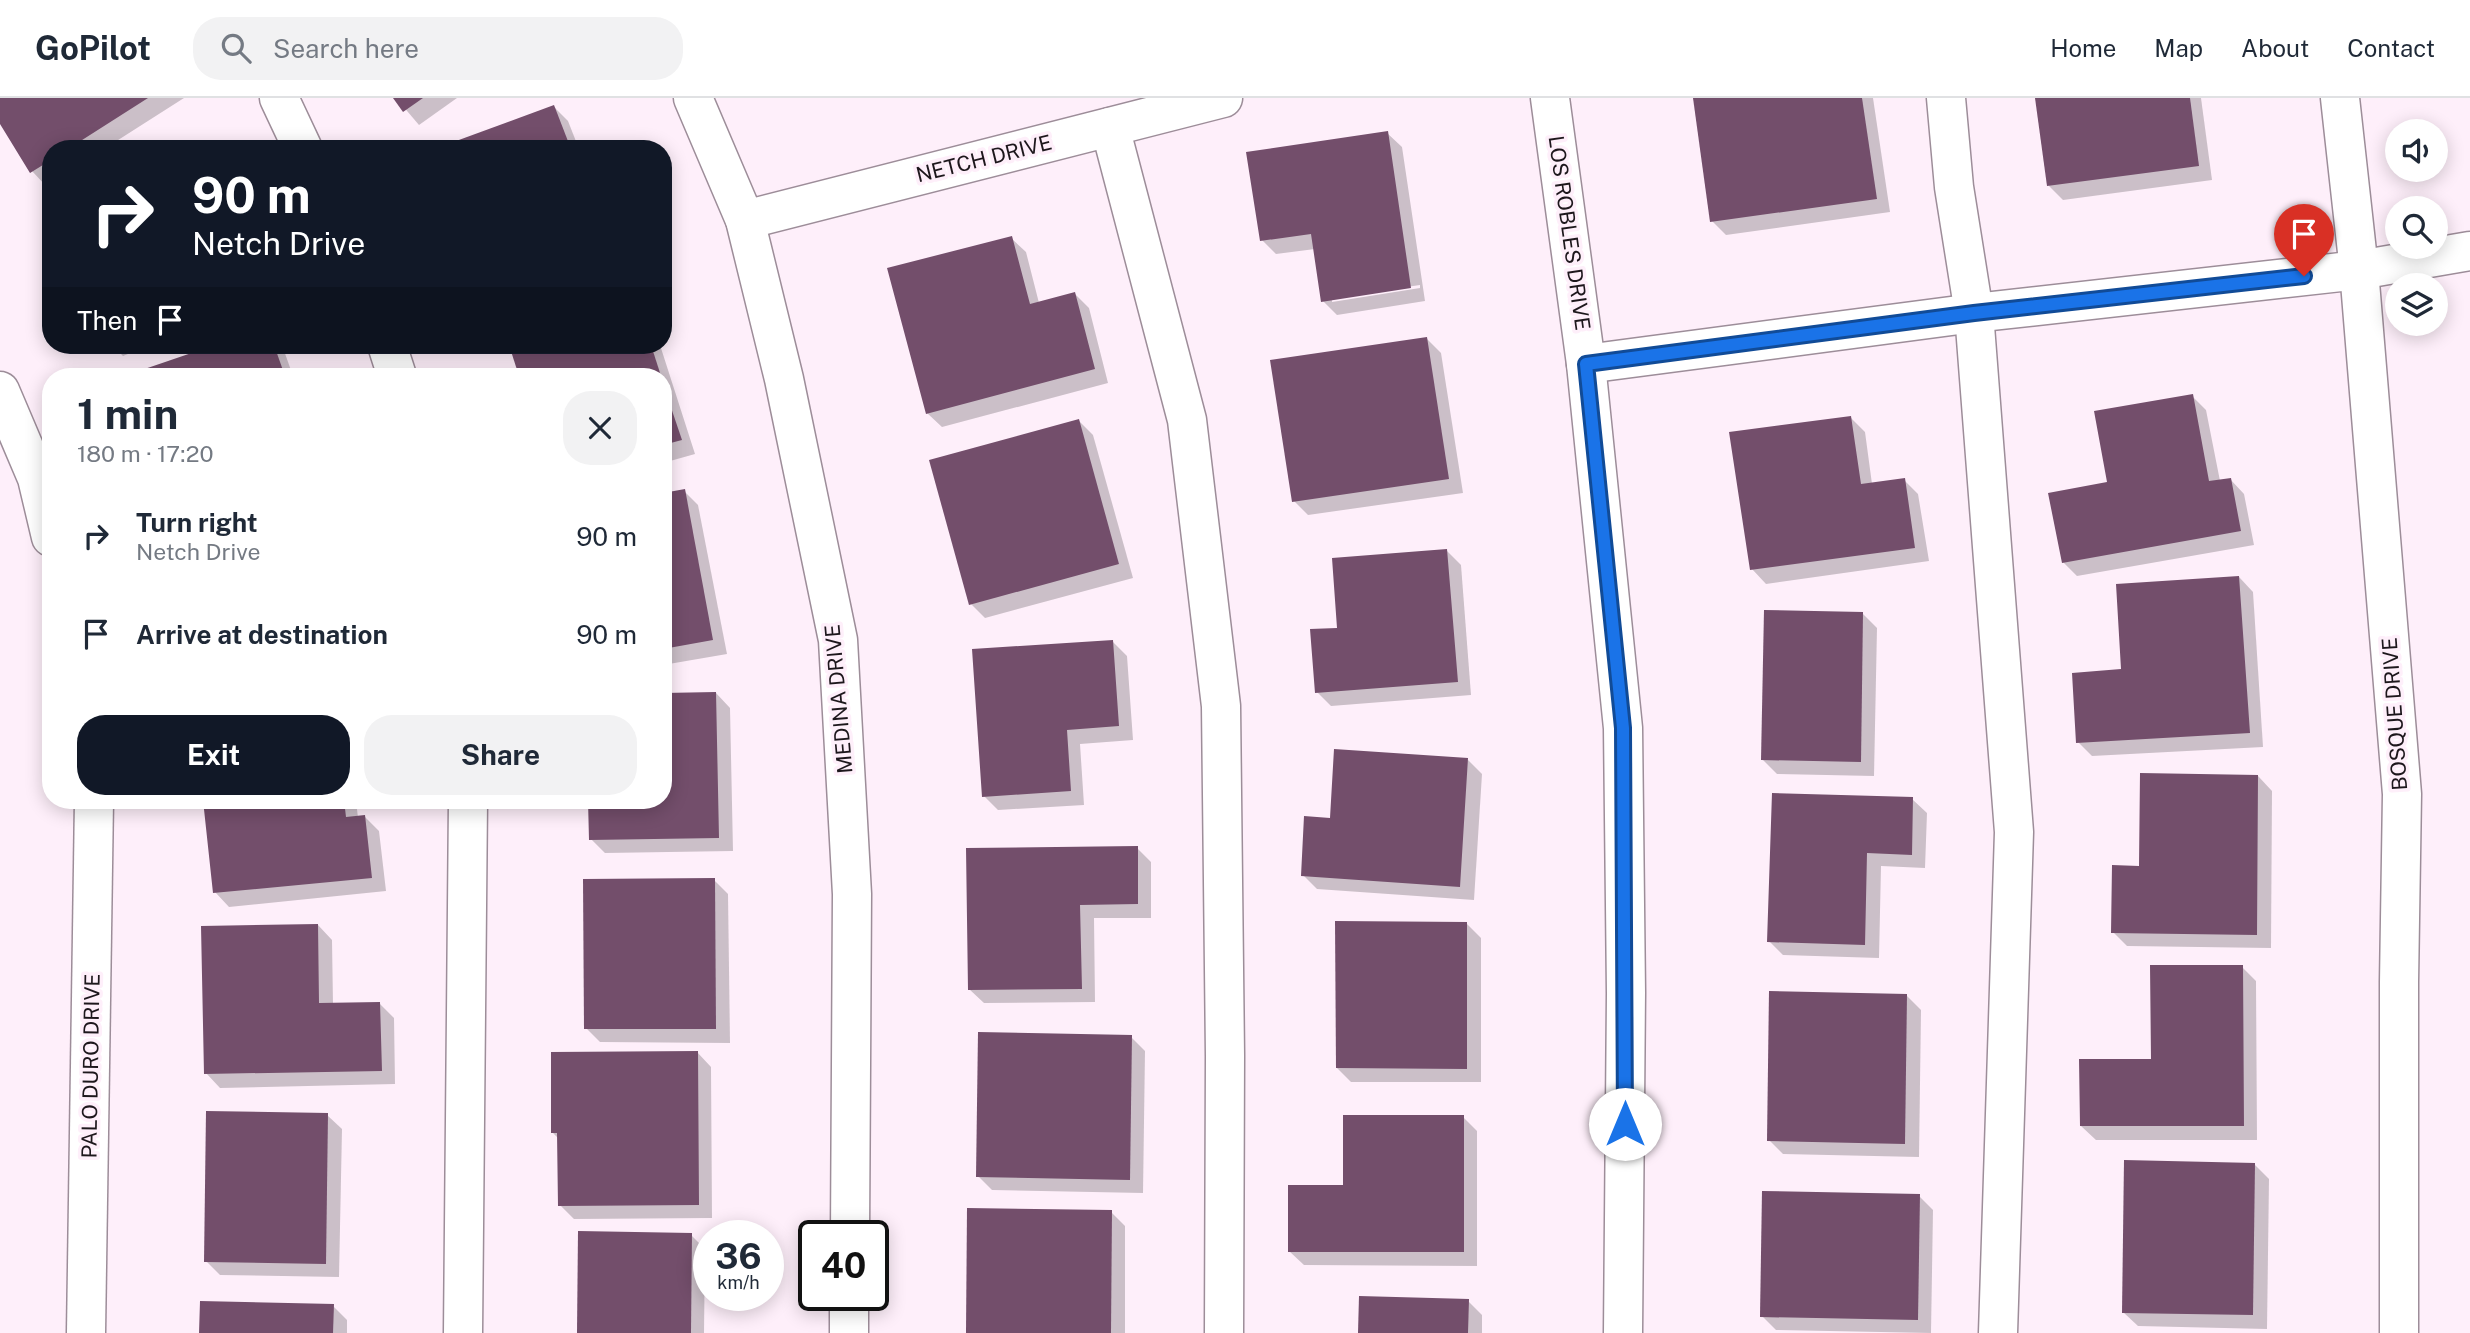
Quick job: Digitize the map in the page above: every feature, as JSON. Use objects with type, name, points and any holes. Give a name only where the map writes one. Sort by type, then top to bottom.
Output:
[{"type":"street","points":[[279,98],[299,140]]},
{"type":"street","name":"MEDINA DRIVE","points":[[693,98],[746,220],[784,379],[838,640],[852,894],[850,1220]]},
{"type":"street","name":"NETCH DRIVE","points":[[746,220],[1223,98]]},
{"type":"street","name":"LOS ROBLES DRIVE","points":[[1550,98],[1586,364],[1623,728],[1626,993],[1623,1333]]},
{"type":"street","points":[[1946,98],[1954,187],[1974,313],[2014,832],[1998,1333]]},
{"type":"street","name":"BOSQUE DRIVE","points":[[2340,98],[2359,270],[2402,794],[2399,1333]]},
{"type":"street","points":[[1110,127],[1187,420],[1221,706],[1225,1056],[1224,1333]]},
{"type":"street","points":[[1586,364],[1974,313],[2359,270],[2470,251]]},
{"type":"street","points":[[0,391],[37,478],[42,499]]},
{"type":"street","name":"PALO DURO DRIVE","points":[[86,1333],[94,809]]},
{"type":"street","points":[[463,1333],[468,809]]},
{"type":"street","points":[[849,1311],[849,1333]]},
{"type":"building","points":[[0,98],[148,98],[82,140],[42,140],[42,166],[30,173],[0,124]]},
{"type":"building","points":[[393,98],[423,98],[403,112]]},
{"type":"building","points":[[1693,98],[1862,98],[1877,199],[1710,222]]},
{"type":"building","points":[[2035,98],[2190,98],[2199,166],[2047,186]]},
{"type":"building","points":[[554,105],[568,140],[459,140]]},
{"type":"building","points":[[1388,131],[1411,288],[1321,302],[1311,234],[1260,241],[1246,152]]},
{"type":"building","points":[[1012,236],[1030,304],[1075,292],[1095,369],[926,414],[887,268]]},
{"type":"building","points":[[1427,337],[1449,479],[1292,502],[1270,360]]},
{"type":"building","points":[[189,354],[277,354],[282,368],[147,368]]},
{"type":"building","points":[[512,354],[654,354],[658,368],[516,368]]},
{"type":"building","points":[[2193,394],[2209,481],[2231,478],[2241,531],[2062,563],[2048,493],[2107,482],[2094,411]]},
{"type":"building","points":[[672,411],[682,440],[672,443]]},
{"type":"building","points":[[1851,416],[1861,484],[1905,478],[1915,548],[1750,570],[1729,432]]},
{"type":"building","points":[[1079,419],[1119,564],[969,605],[929,460]]},
{"type":"building","points":[[685,489],[713,640],[672,647],[672,491]]},
{"type":"building","points":[[1447,549],[1458,682],[1315,693],[1310,629],[1337,628],[1332,558]]},
{"type":"building","points":[[2239,576],[2250,733],[2076,743],[2072,673],[2121,669],[2116,584]]},
{"type":"building","points":[[1764,610],[1863,612],[1861,762],[1761,760]]},
{"type":"building","points":[[1113,640],[1119,726],[1067,730],[1071,791],[982,797],[972,649]]},
{"type":"building","points":[[716,692],[719,838],[589,840],[588,809],[672,809],[672,693]]},
{"type":"building","points":[[1334,749],[1468,758],[1460,887],[1301,876],[1304,816],[1330,818]]},
{"type":"building","points":[[2140,773],[2258,775],[2257,935],[2111,933],[2112,865],[2139,866]]},
{"type":"building","points":[[1772,793],[1913,797],[1912,855],[1867,853],[1865,945],[1767,942]]},
{"type":"building","points":[[204,809],[345,809],[346,817],[365,815],[372,878],[213,893]]},
{"type":"building","points":[[1138,846],[1138,904],[1080,905],[1082,989],[968,990],[966,848]]},
{"type":"building","points":[[715,878],[716,1029],[584,1029],[583,879]]},
{"type":"building","points":[[1335,921],[1467,922],[1467,1069],[1336,1068]]},
{"type":"building","points":[[318,924],[319,1003],[380,1002],[382,1071],[204,1074],[201,926]]},
{"type":"building","points":[[2150,965],[2243,965],[2244,1126],[2080,1126],[2079,1059],[2151,1059]]},
{"type":"building","points":[[1769,991],[1907,994],[1905,1144],[1767,1141]]},
{"type":"building","points":[[978,1032],[1132,1035],[1130,1180],[976,1177]]},
{"type":"building","points":[[698,1051],[699,1205],[558,1206],[557,1133],[551,1133],[551,1052]]},
{"type":"building","points":[[206,1111],[328,1113],[326,1264],[204,1262]]},
{"type":"building","points":[[1343,1115],[1464,1115],[1464,1252],[1288,1252],[1288,1185],[1343,1185]]},
{"type":"building","points":[[2124,1160],[2255,1163],[2253,1315],[2122,1313]]},
{"type":"building","points":[[1762,1191],[1920,1194],[1918,1320],[1760,1317]]},
{"type":"building","points":[[967,1208],[1112,1210],[1111,1333],[966,1333]]},
{"type":"building","points":[[578,1231],[692,1233],[691,1333],[577,1333]]},
{"type":"building","points":[[1359,1296],[1469,1299],[1468,1333],[1358,1333]]},
{"type":"building","points":[[200,1301],[334,1304],[333,1333],[199,1333]]},
{"type":"route","points":[[1625,1124],[1623,728],[1586,364],[1974,313],[2304,276]]}]
